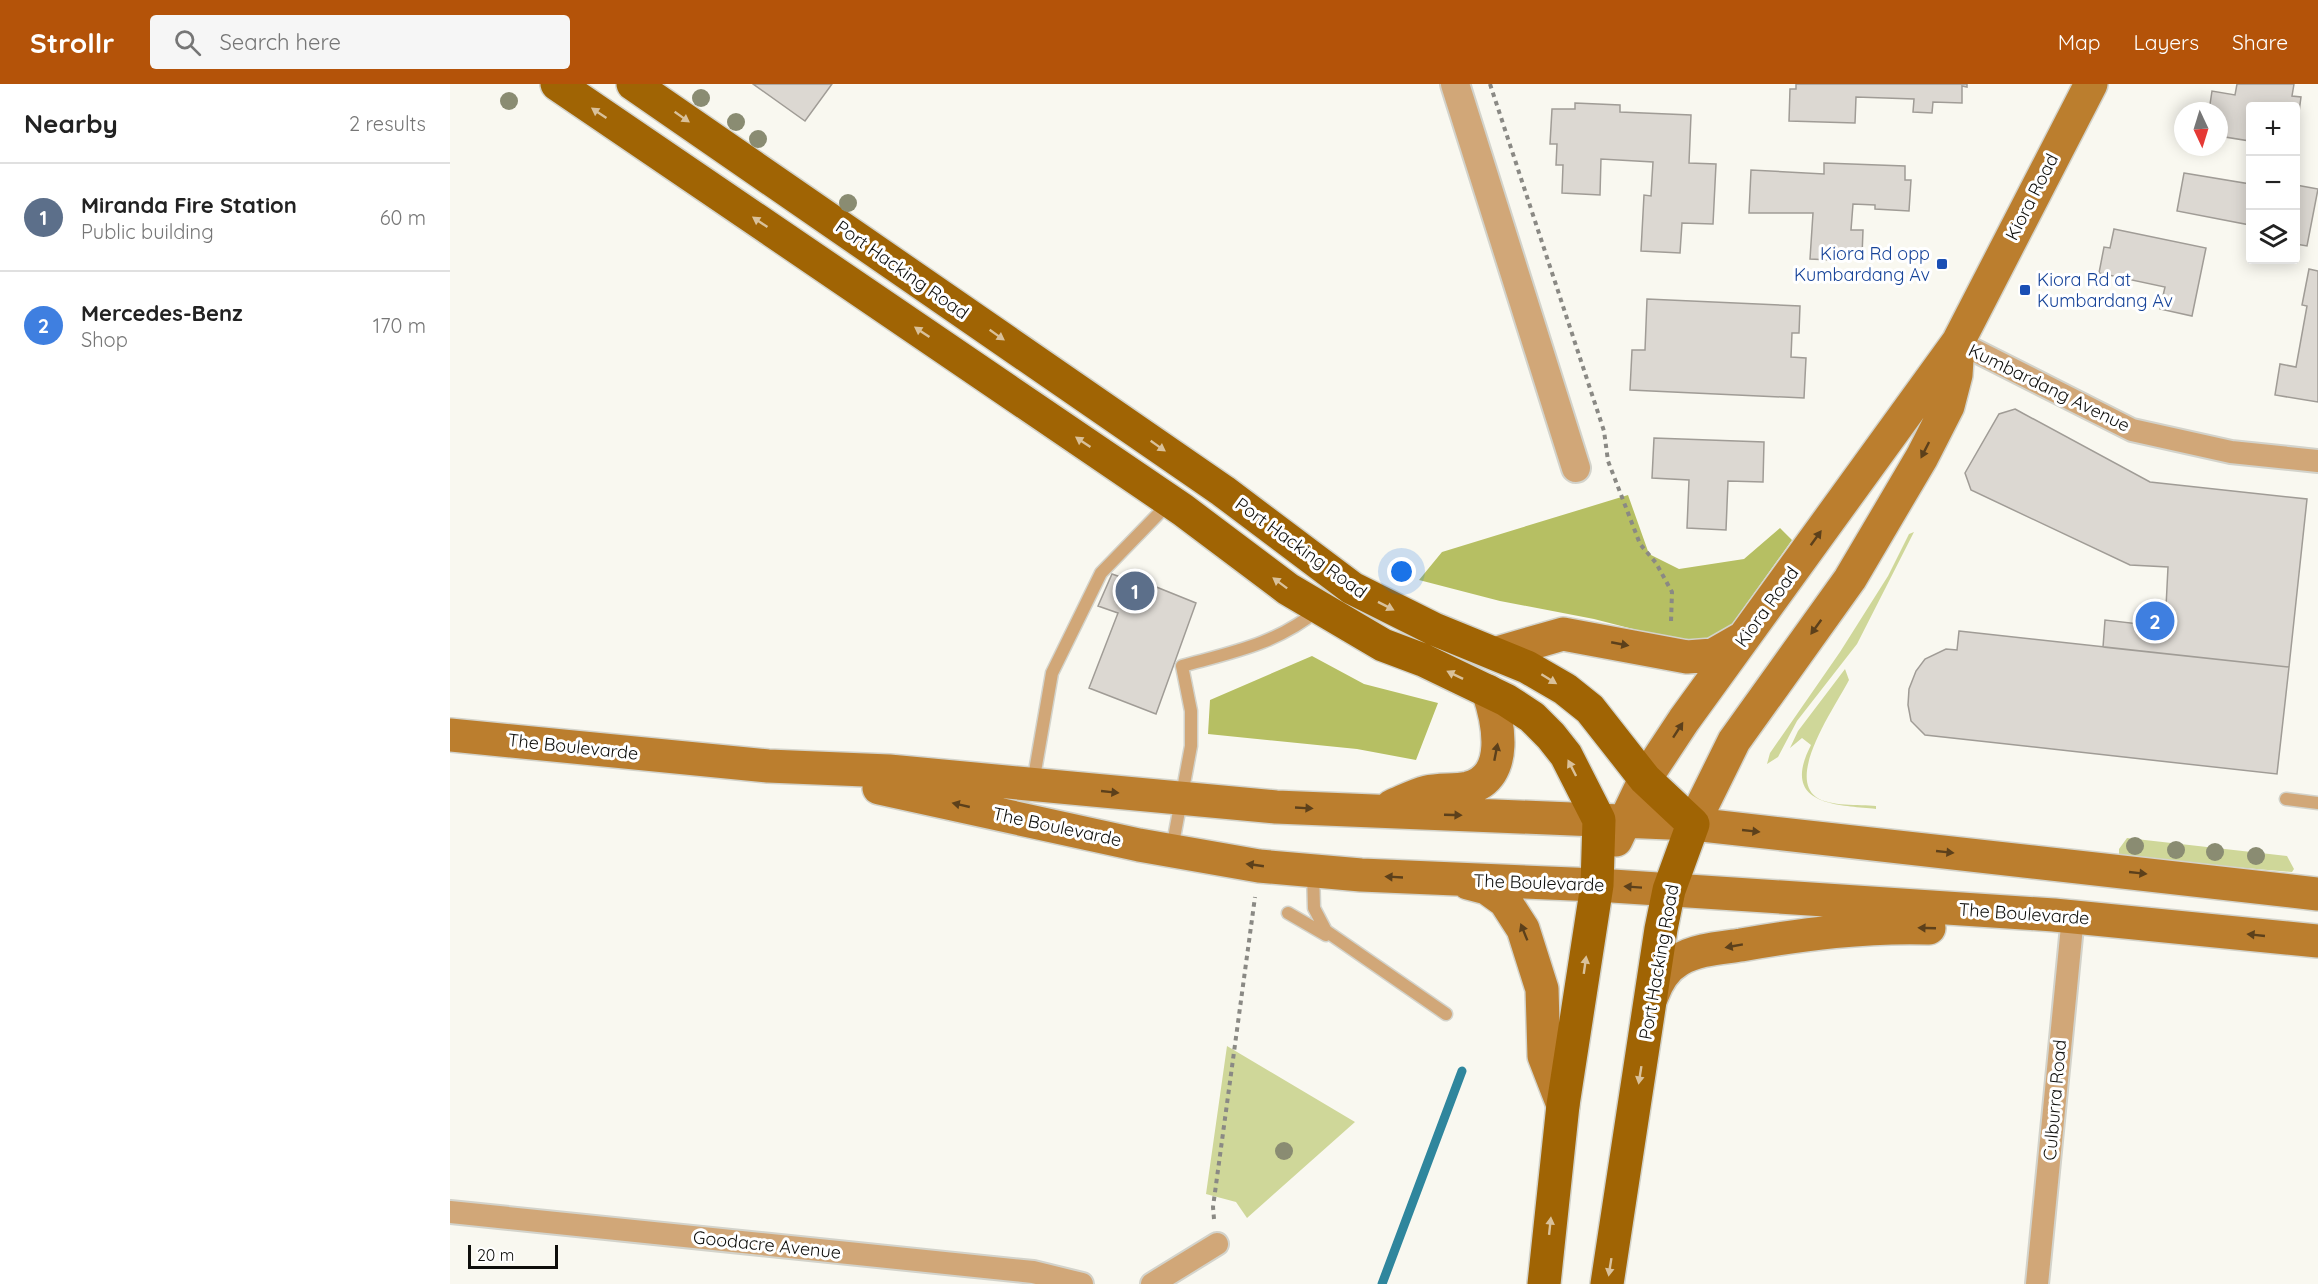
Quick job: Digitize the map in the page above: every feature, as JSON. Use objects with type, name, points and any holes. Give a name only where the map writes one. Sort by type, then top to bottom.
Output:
[{"type":"main road","name":"Port Hacking Road","points":[[557,84],[1170,501],[1288,589],[1383,645],[1423,660],[1516,706],[1551,736],[1611,821],[1598,885],[1563,1105],[1544,1284]]},
{"type":"main road","name":"Port Hacking Road","points":[[633,84],[1223,491],[1352,588],[1415,620],[1497,653],[1545,676],[1590,710],[1645,779],[1693,824],[1669,890],[1607,1284]]},
{"type":"main road","name":"Kiora Road","points":[[1611,821],[1645,779],[1958,342],[2091,84]]},
{"type":"main road","name":"Kiora Road","points":[[1693,824],[1734,741],[1850,579],[1922,457],[1948,406],[1956,375],[1958,342]]},
{"type":"main road","points":[[1497,653],[1563,634],[1697,657],[1713,655],[1745,637]]},
{"type":"main road","points":[[1374,813],[1429,792],[1469,788],[1483,780],[1493,765],[1498,745],[1497,721],[1488,691]]},
{"type":"main road","name":"The Boulevarde","points":[[450,735],[768,766],[888,771],[1179,799],[1374,813],[1693,824],[2318,894]]},
{"type":"main road","name":"The Boulevarde","points":[[768,766],[1172,852],[1259,866],[1313,872],[1598,885],[2073,916],[2318,941]]},
{"type":"main road","points":[[1452,880],[1473,884],[1495,893],[1512,910],[1523,929],[1542,989],[1544,1056],[1563,1105]]},
{"type":"main road","points":[[1652,996],[1668,969],[1681,959],[1701,952],[1835,930],[1890,927],[1986,931],[2073,916]]},
{"type":"street","points":[[1455,84],[1576,468]]},
{"type":"street","name":"Kumbardang Avenue","points":[[1958,342],[2132,430],[2231,452],[2318,461]]},
{"type":"street","name":"Culburra Road","points":[[2037,1284],[2073,916]]},
{"type":"street","name":"Goodacre Avenue","points":[[450,1212],[1034,1272],[1082,1284]]},
{"type":"street","points":[[1152,1284],[1217,1244]]},
{"type":"lane","points":[[1032,784],[1052,673],[1101,573],[1170,501]]},
{"type":"lane","points":[[1172,852],[1179,799],[1191,746],[1192,728],[1190,697],[1182,666],[1269,641],[1304,621],[1320,608]]},
{"type":"lane","points":[[2286,799],[2318,803]]},
{"type":"lane","points":[[1313,872],[1313,897],[1317,917],[1326,932],[1446,1014]]},
{"type":"lane","points":[[1288,913],[1342,944]]},
{"type":"path","points":[[1490,84],[1604,431],[1608,461],[1640,544],[1656,563],[1672,592],[1671,625]]},
{"type":"path","points":[[1217,1244],[1213,1207],[1259,866]]},
{"type":"green space","points":[[1628,495],[1649,554],[1679,569],[1744,559],[1780,528],[1792,540],[1725,634],[1699,646],[1594,619],[1500,601],[1419,580],[1442,552]]},
{"type":"green space","points":[[1914,532],[1857,644],[1797,721],[1778,757],[1767,764],[1770,753],[1840,652],[1888,576],[1909,534]]},
{"type":"green space","points":[[1312,656],[1364,684],[1438,703],[1416,760],[1357,749],[1208,734],[1210,700]]},
{"type":"green space","points":[[1845,669],[1849,680],[1817,739],[1807,773],[1808,787],[1821,800],[1807,791],[1802,780],[1803,765],[1811,745],[1802,738],[1790,748],[1798,731]]},
{"type":"green space","points":[[1824,801],[1876,806],[1876,809],[1844,806]]},
{"type":"green space","points":[[2127,838],[2287,856],[2294,869],[2292,872],[2129,858],[2119,855],[2119,849]]},
{"type":"green space","points":[[1227,1046],[1355,1122],[1247,1218],[1236,1202],[1206,1194]]},
{"type":"building","points":[[753,84],[832,84],[805,121]]},
{"type":"building","points":[[1796,84],[1967,84],[1967,87],[1962,86],[1962,103],[1933,102],[1932,113],[1913,112],[1914,99],[1856,97],[1855,123],[1789,121],[1790,89],[1796,89]]},
{"type":"building","points":[[2237,84],[2294,84],[2292,96],[2301,97],[2300,105],[2300,102],[2246,102],[2246,140],[2228,137],[2228,102],[2210,102],[2212,91],[2235,95]]},
{"type":"building","points":[[1575,103],[1620,105],[1620,112],[1691,115],[1689,163],[1716,164],[1713,224],[1682,223],[1680,253],[1641,251],[1644,195],[1651,196],[1653,162],[1601,159],[1600,195],[1562,193],[1563,165],[1556,165],[1557,144],[1550,144],[1552,109],[1575,109]]},
{"type":"building","points":[[1824,163],[1905,166],[1905,180],[1911,180],[1909,211],[1875,209],[1875,205],[1853,204],[1851,230],[1863,230],[1862,256],[1830,254],[1830,260],[1810,259],[1813,213],[1749,213],[1751,170],[1824,174]]},
{"type":"building","points":[[2184,173],[2246,183],[2246,224],[2177,211]]},
{"type":"building","points":[[2300,186],[2318,189],[2307,246],[2300,245]]},
{"type":"building","points":[[2114,229],[2206,248],[2192,316],[2160,309],[2165,287],[2099,273],[2104,247],[2110,248]]},
{"type":"building","points":[[2309,269],[2318,271],[2318,402],[2275,395],[2280,364],[2296,367],[2307,306],[2302,305]]},
{"type":"building","points":[[1647,299],[1800,306],[1799,333],[1792,333],[1791,357],[1806,358],[1804,398],[1630,390],[1632,350],[1645,350]]},
{"type":"building","points":[[2015,409],[2150,482],[2307,499],[2289,667],[2103,647],[2105,620],[2165,627],[2168,567],[2130,565],[1971,490],[1965,473],[1999,414]]},
{"type":"building","points":[[1654,438],[1764,442],[1763,482],[1728,481],[1726,530],[1687,528],[1689,480],[1652,478]]},
{"type":"building","points":[[1112,574],[1132,581],[1134,578],[1196,603],[1156,714],[1089,688],[1118,613],[1098,606]]},
{"type":"building","points":[[1959,631],[2289,667],[2277,774],[1925,735],[1911,721],[1908,705],[1909,689],[1916,671],[1925,659],[1946,649],[1957,650]]},
{"type":"waterway","points":[[1382,1284],[1462,1071]]},
{"type":"place","name":"Kiora Rd opp Kumbardang Av","points":[[1942,264]]},
{"type":"place","name":"Kiora Rd at Kumbardang Av","points":[[2025,290]]},
{"type":"place","name":"Miranda Fire Station","points":[[1135,591]]},
{"type":"place","name":"Mercedes-Benz","points":[[2155,621]]}]
